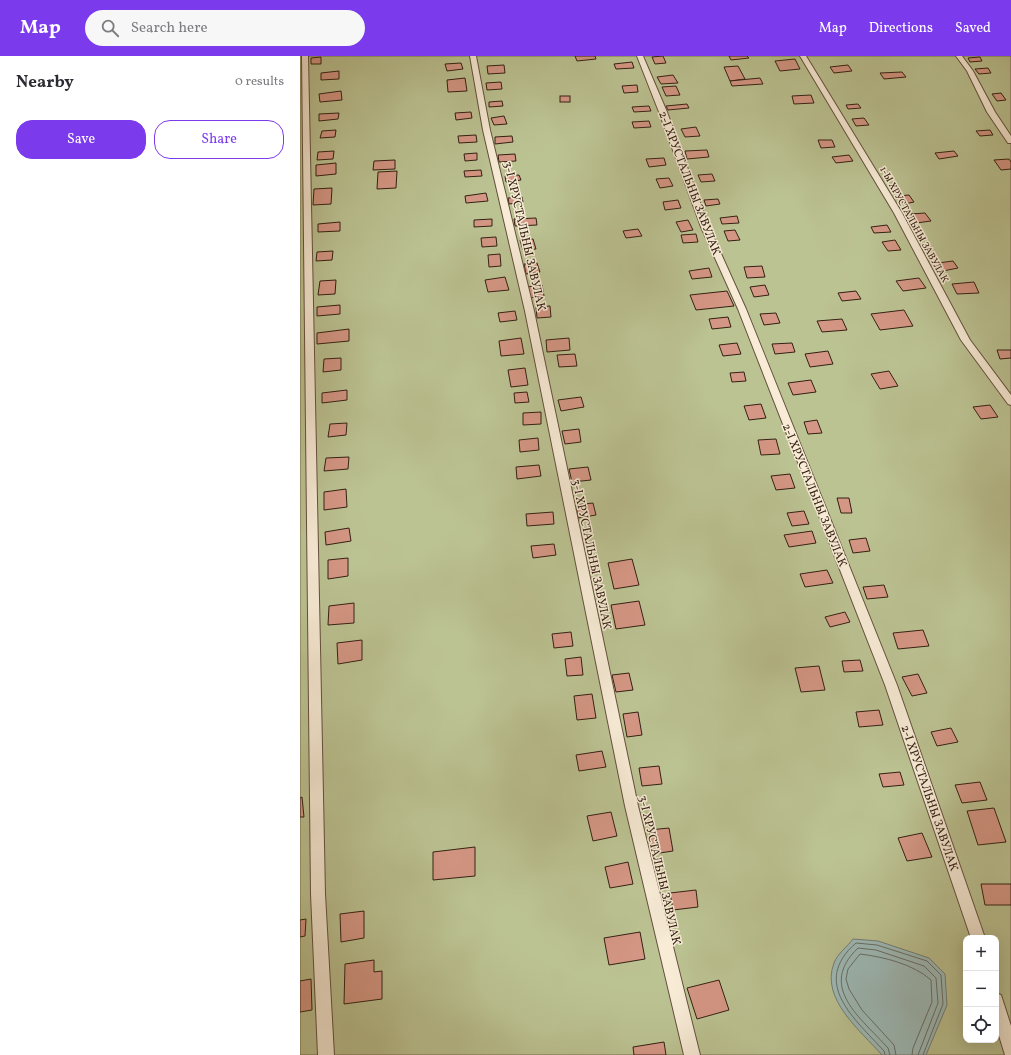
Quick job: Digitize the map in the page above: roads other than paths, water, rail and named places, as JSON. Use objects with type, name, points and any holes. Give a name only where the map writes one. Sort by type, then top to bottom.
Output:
[{"type":"lane","points":[[305,56],[318,886],[326,1055]]},
{"type":"lane","name":"3-І ХРУСТАЛЬНЫ ЗАВУЛАК","points":[[473,56],[477,83],[502,199],[537,343],[574,534],[646,871],[692,1055]]},
{"type":"lane","name":"2-І ХРУСТАЛЬНЫ ЗАВУЛАК","points":[[640,56],[664,112],[705,227],[742,309],[891,685],[977,935]]},
{"type":"lane","name":"1-Ы ХРУСТАЛЬНЫ ЗАВУЛАК","points":[[803,56],[898,213],[966,340],[1011,402]]},
{"type":"lane","points":[[959,56],[970,71],[991,112],[1011,141]]},
{"type":"lane","points":[[998,1007],[1011,1052]]},
{"type":"water","points":[[853,939],[878,941],[929,958],[945,974],[947,1005],[926,1055],[882,1055],[854,1025],[837,1002],[831,976],[834,963],[840,953]]}]
